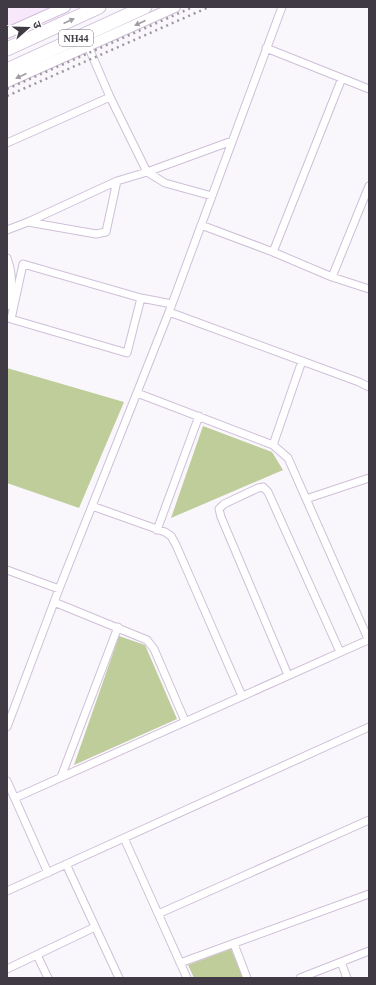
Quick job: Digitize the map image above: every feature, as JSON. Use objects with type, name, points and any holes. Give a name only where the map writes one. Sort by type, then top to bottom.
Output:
[{"type":"highway","name":"NH44","points":[[7,49],[100,7]]},
{"type":"highway","name":"NH44","points":[[7,70],[145,7]]},
{"type":"highway","points":[[7,44],[21,43]]},
{"type":"main road","points":[[7,33],[65,7]]},
{"type":"main road","points":[[7,82],[175,7]]},
{"type":"street","points":[[7,727],[54,602],[169,312],[282,7]]},
{"type":"street","points":[[88,46],[110,97],[147,172],[165,183],[212,196]]},
{"type":"street","points":[[266,48],[369,89]]},
{"type":"street","points":[[273,252],[342,78]]},
{"type":"street","points":[[7,143],[110,97]]},
{"type":"street","points":[[7,230],[28,222],[117,181],[147,172],[232,141]]},
{"type":"street","points":[[28,222],[96,234],[106,232],[117,181]]},
{"type":"street","points":[[332,277],[369,186]]},
{"type":"street","points":[[201,225],[273,252],[332,277],[369,289]]},
{"type":"street","points":[[7,258],[11,269],[12,279],[10,297],[7,306]]},
{"type":"street","points":[[141,298],[127,353],[11,319],[23,264],[141,298],[172,304]]},
{"type":"street","points":[[169,312],[369,387]]},
{"type":"street","points":[[273,445],[302,361]]},
{"type":"street","points":[[15,798],[369,640],[288,458],[273,445],[137,393]]},
{"type":"street","points":[[157,530],[199,416]]},
{"type":"street","points":[[306,499],[369,478]]},
{"type":"street","points":[[288,675],[221,517],[220,509],[224,504],[258,488],[263,487],[268,492],[340,652]]},
{"type":"street","points":[[92,506],[165,532],[171,536],[242,696]]},
{"type":"street","points":[[7,570],[59,590]]},
{"type":"street","points":[[54,602],[147,640],[154,649],[185,721]]},
{"type":"street","points":[[61,777],[118,628]]},
{"type":"street","points":[[7,892],[369,727]]},
{"type":"street","points":[[7,781],[48,873]]},
{"type":"street","points":[[158,914],[369,820]]},
{"type":"street","points":[[124,838],[187,978]]},
{"type":"street","points":[[66,864],[119,978]]},
{"type":"street","points":[[180,963],[369,894]]},
{"type":"street","points":[[7,969],[95,927]]},
{"type":"street","points":[[234,944],[247,978]]},
{"type":"street","points":[[300,978],[369,951]]},
{"type":"street","points":[[37,955],[48,978]]},
{"type":"street","points":[[341,962],[347,978]]},
{"type":"shaded area","points":[[7,7],[67,7],[7,34]]},
{"type":"green space","points":[[7,368],[124,402],[79,508],[7,483]]},
{"type":"green space","points":[[203,426],[272,452],[283,470],[171,518]]},
{"type":"green space","points":[[119,636],[145,645],[177,719],[74,765]]},
{"type":"green space","points":[[231,949],[243,978],[194,978],[188,965]]},
{"type":"railway","points":[[7,89],[193,7]]},
{"type":"railway","points":[[7,96],[209,7]]}]
